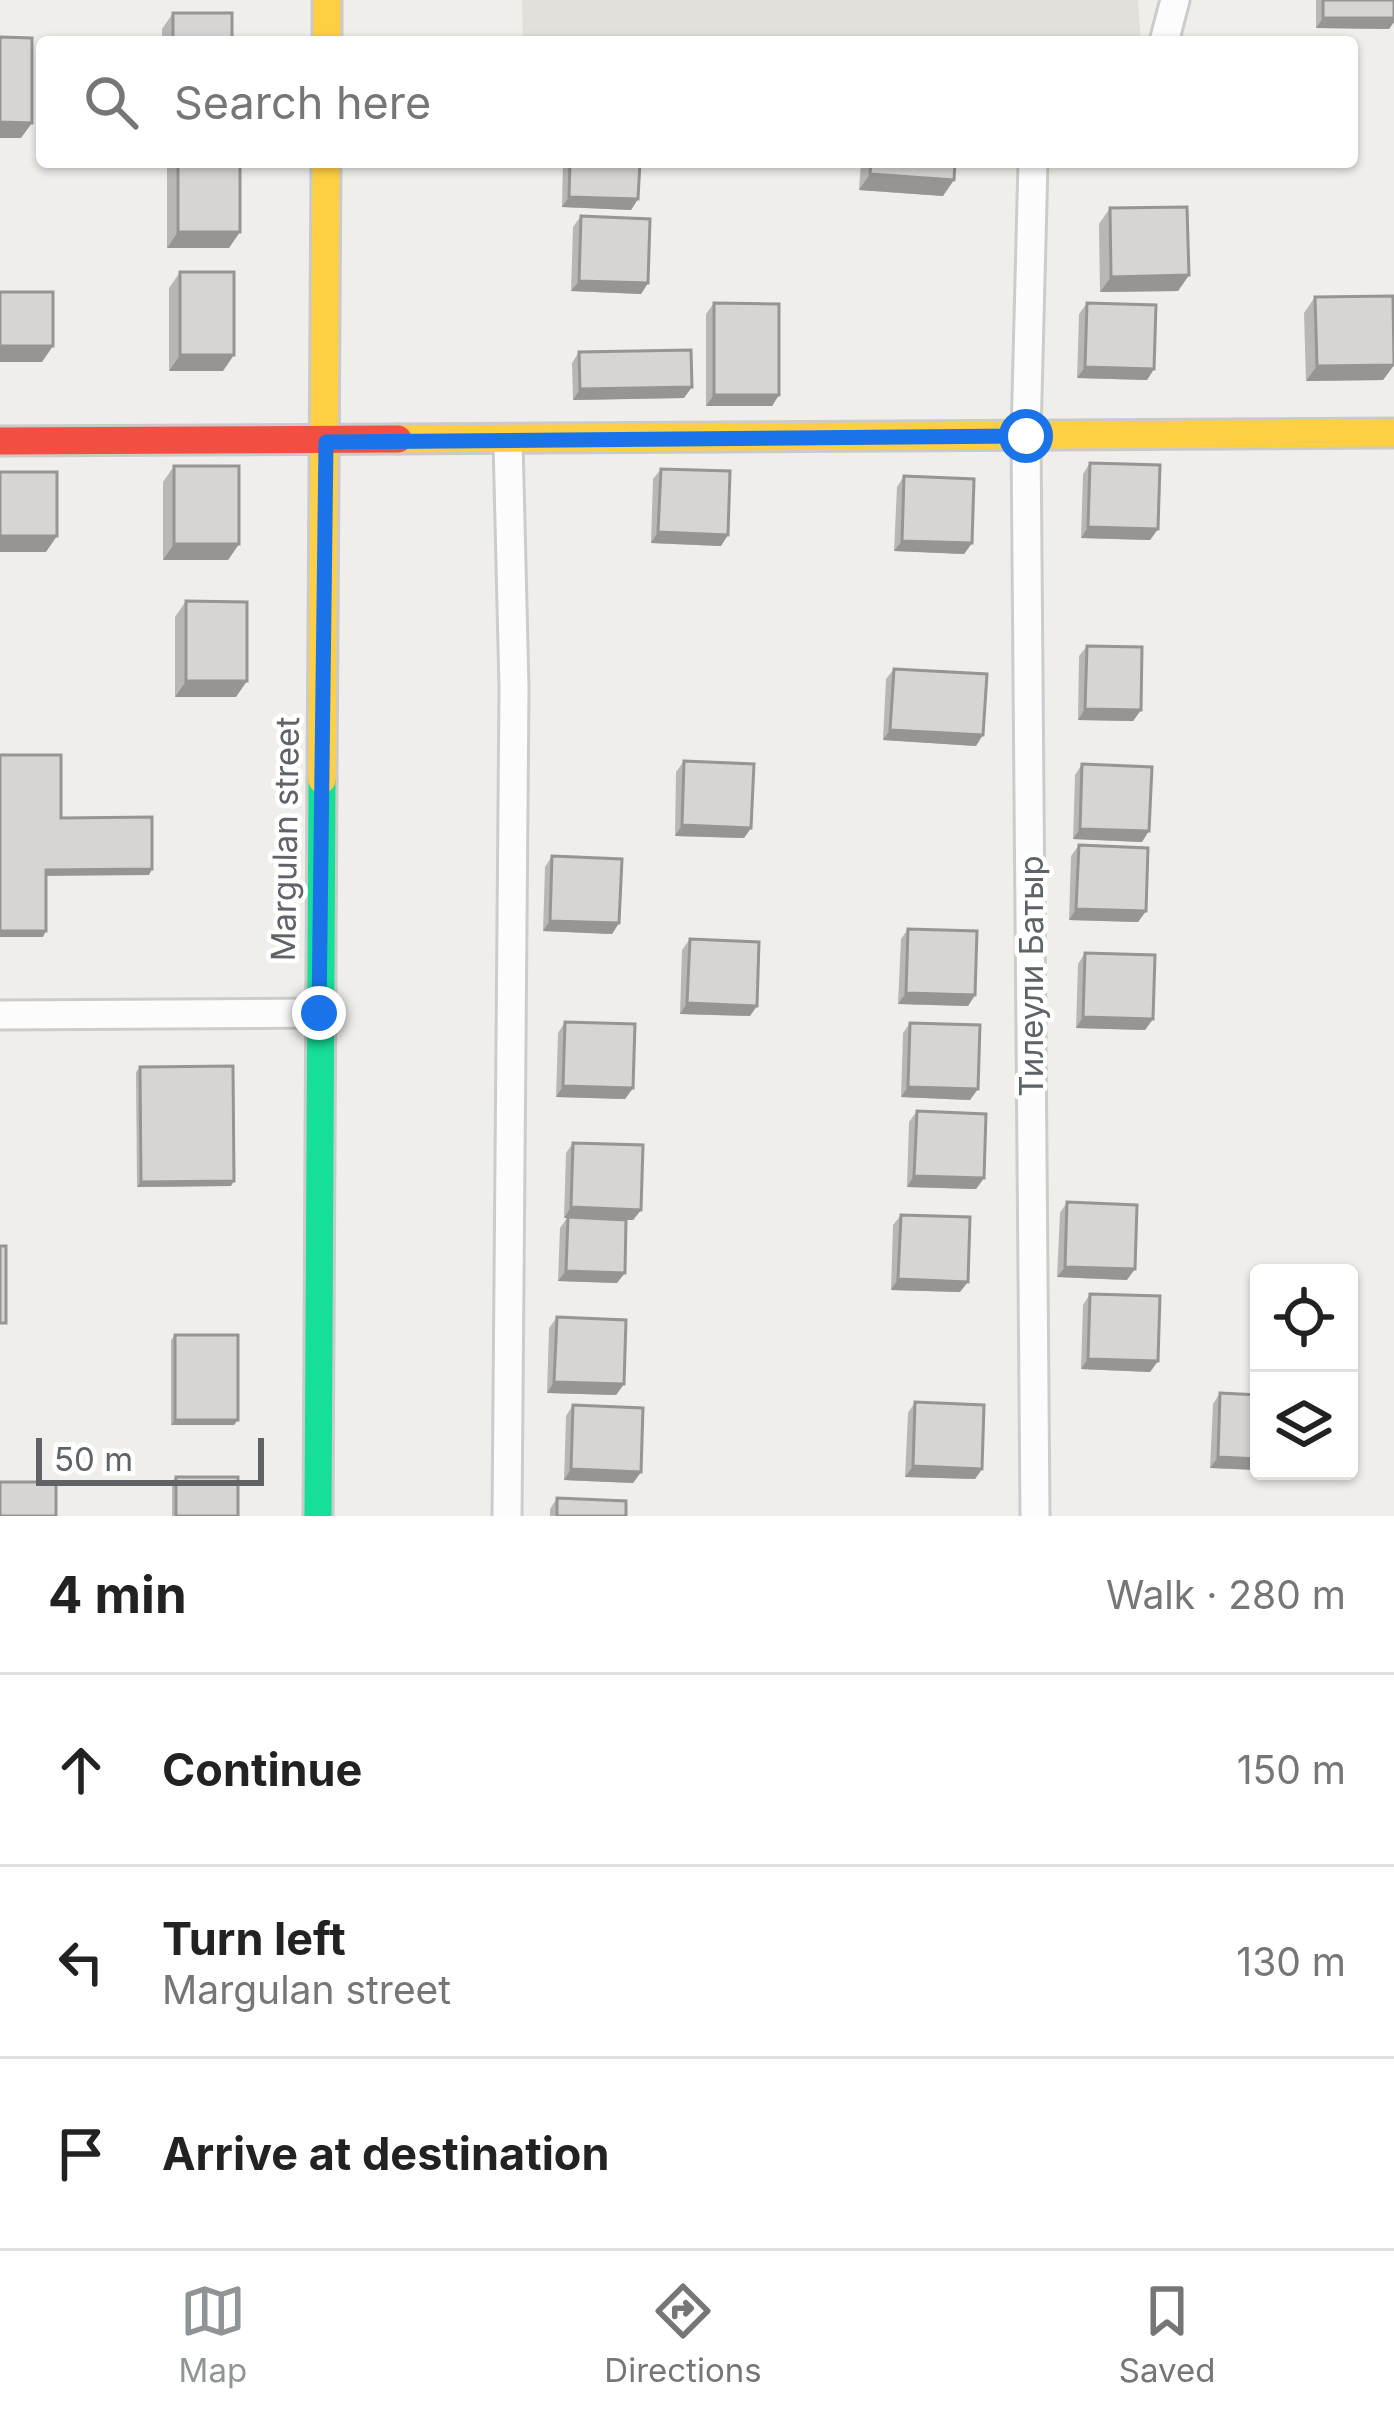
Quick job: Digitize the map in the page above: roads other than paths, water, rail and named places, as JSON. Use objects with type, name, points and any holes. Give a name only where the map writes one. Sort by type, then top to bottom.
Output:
[{"type":"street","points":[[327,0],[327,36]]},
{"type":"street","points":[[1166,36],[1175,0]]},
{"type":"street","name":"Margulan street","points":[[318,1516],[326,168]]},
{"type":"street","name":"Тилеули Батыр","points":[[1034,168],[1026,436],[1035,1516]]},
{"type":"street","points":[[0,441],[1394,433]]},
{"type":"street","points":[[507,1516],[514,688],[508,440]]},
{"type":"street","points":[[0,1015],[319,1013]]}]
